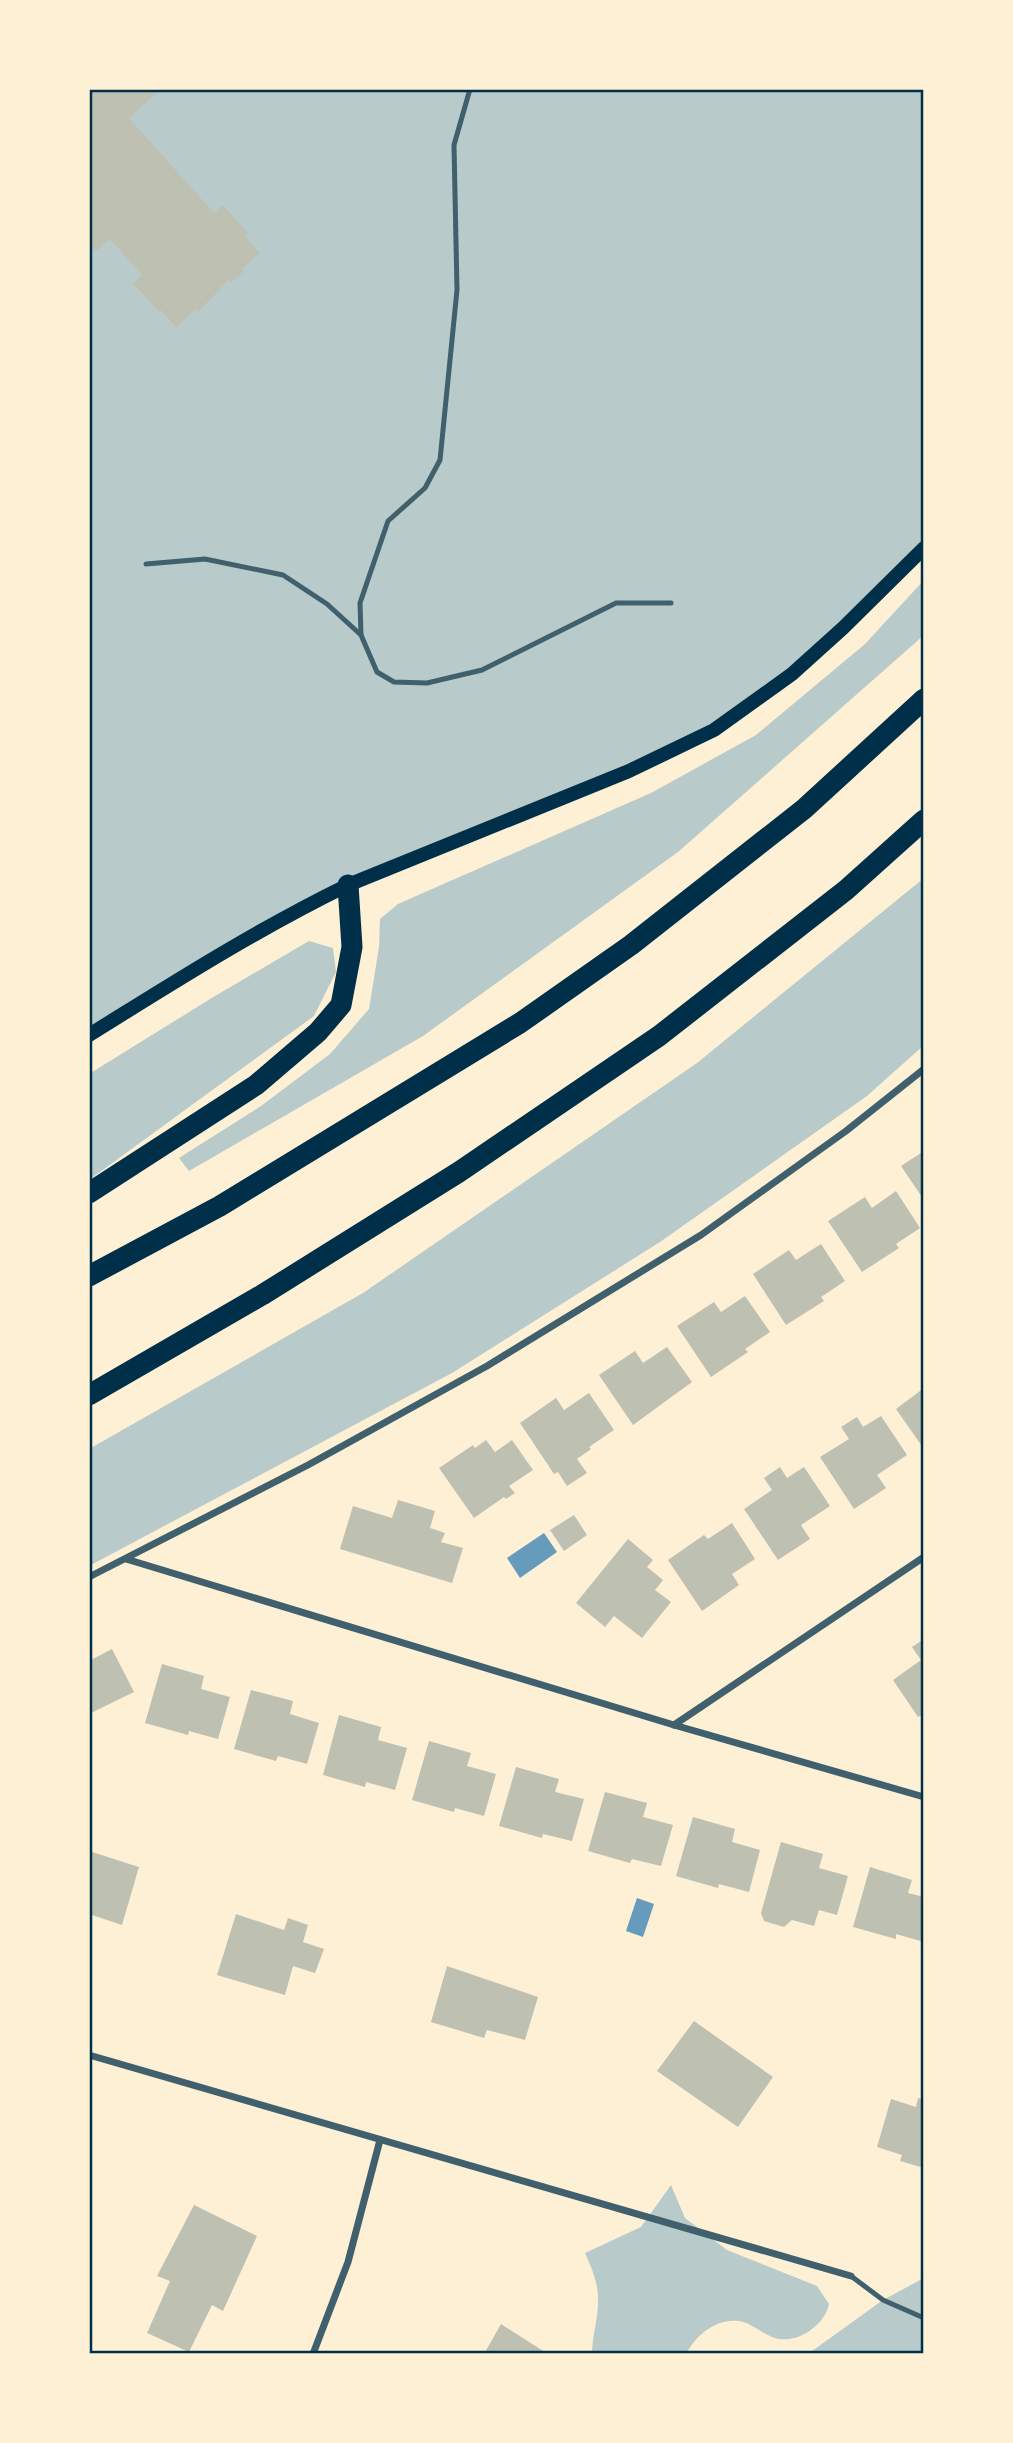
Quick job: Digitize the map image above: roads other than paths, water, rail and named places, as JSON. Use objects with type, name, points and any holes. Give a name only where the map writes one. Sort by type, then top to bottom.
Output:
[{"type":"highway","points":[[89,1276],[220,1206],[520,1023],[631,945],[804,809],[924,699]]},
{"type":"highway","points":[[89,1395],[262,1295],[459,1172],[659,1036],[846,890],[924,820]]},
{"type":"highway","points":[[89,1193],[256,1085],[318,1032],[341,1005],[352,947],[348,885]]},
{"type":"main road","points":[[89,1035],[280,918],[348,885],[629,771],[714,730],[792,674],[924,548]]},
{"type":"street","points":[[89,1577],[308,1465],[487,1366],[701,1235],[846,1131],[924,1069]]},
{"type":"street","points":[[674,1725],[924,1557]]},
{"type":"street","points":[[126,1559],[674,1725],[924,1797]]},
{"type":"street","points":[[89,2055],[851,2276]]},
{"type":"street","points":[[313,2354],[348,2262],[380,2140]]},
{"type":"lane","points":[[470,89],[454,145],[457,290],[440,460],[425,488],[388,520],[360,603],[361,635],[377,672],[394,682],[427,683],[482,670],[616,603],[671,603]]},
{"type":"lane","points":[[146,564],[205,559],[283,575],[327,604],[361,635]]},
{"type":"lane","points":[[851,2276],[883,2300],[924,2318]]},
{"type":"water","points":[[544,1533],[557,1552],[520,1578],[507,1558]]},
{"type":"water","points":[[637,1898],[654,1904],[643,1937],[626,1931]]}]
